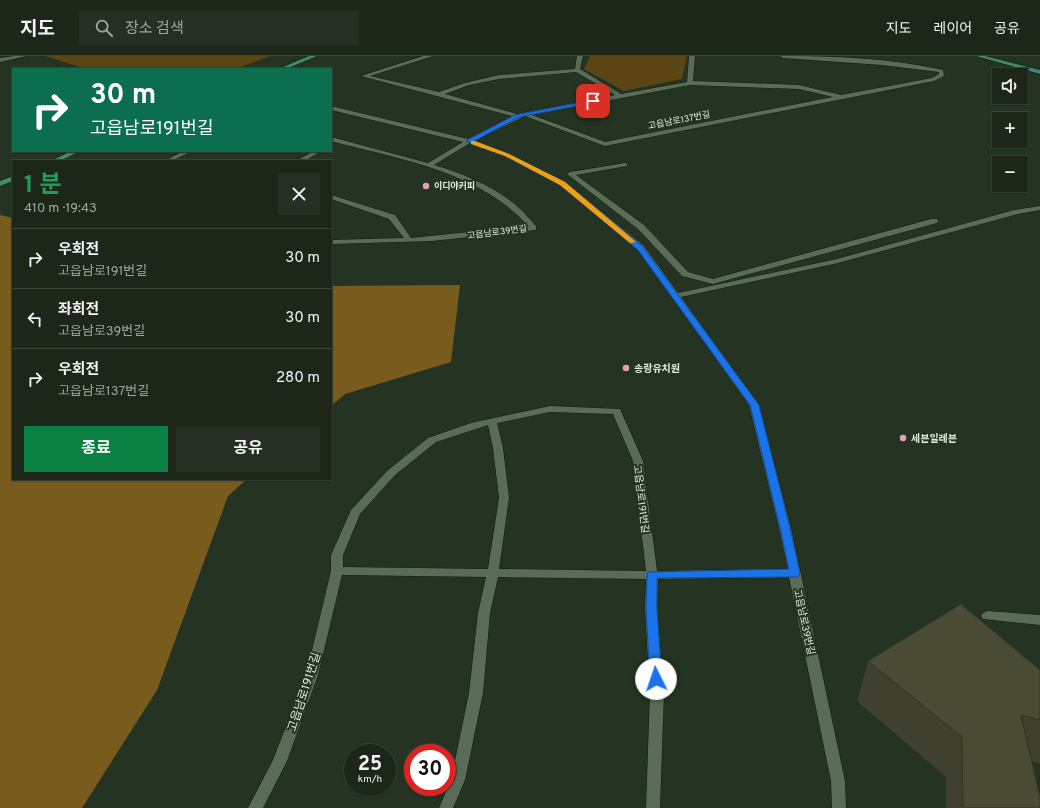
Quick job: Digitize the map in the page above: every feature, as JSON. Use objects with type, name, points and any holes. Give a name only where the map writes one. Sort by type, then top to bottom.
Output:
[{"type":"street","points":[[0,60],[24,56]]},
{"type":"street","points":[[284,68],[314,56]]},
{"type":"street","name":"고읍남로137번길","points":[[430,56],[364,76],[439,94],[517,116]]},
{"type":"street","points":[[577,70],[580,56]]},
{"type":"street","points":[[690,83],[692,56]]},
{"type":"street","name":"고읍남로137번길","points":[[525,114],[605,144],[934,78],[942,75],[941,71],[861,60],[783,56]]},
{"type":"street","points":[[979,56],[1040,72]]},
{"type":"street","points":[[439,94],[467,84],[498,77],[577,70],[620,96]]},
{"type":"street","name":"고읍남로137번길","points":[[469,141],[517,116],[690,83],[799,87],[841,97]]},
{"type":"street","name":"고읍남로39번길","points":[[332,108],[469,141],[507,155],[563,183],[641,248],[676,296],[754,405],[795,573],[838,781],[838,808]]},
{"type":"street","name":"고읍남로39번길","points":[[332,139],[429,165],[474,182],[505,200],[527,217],[533,228],[487,234],[409,240],[332,242]]},
{"type":"street","points":[[332,144],[339,141]]},
{"type":"street","points":[[429,165],[469,141]]},
{"type":"street","points":[[56,160],[76,152]]},
{"type":"street","points":[[169,160],[187,152]]},
{"type":"street","points":[[301,160],[317,152]]},
{"type":"street","points":[[626,165],[570,174],[641,227],[685,274],[713,282],[934,221]]},
{"type":"street","points":[[0,184],[12,178]]},
{"type":"street","points":[[332,197],[392,217],[409,240]]},
{"type":"street","points":[[676,296],[838,261],[1017,212],[1040,208]]},
{"type":"street","name":"고읍남로191번길","points":[[255,808],[280,761],[312,675],[337,571],[337,555],[355,513],[391,473],[432,440],[475,425],[550,409],[618,411],[638,461],[652,575],[651,609],[657,693],[653,808]]},
{"type":"street","points":[[446,808],[458,780],[476,693],[484,613],[493,573],[504,498],[498,448],[492,421]]},
{"type":"street","points":[[337,571],[652,575],[795,573]]},
{"type":"street","points":[[987,616],[1040,620]]},
{"type":"shaded area","points":[[45,56],[270,56],[238,68],[83,68]]},
{"type":"shaded area","points":[[590,56],[687,56],[682,79],[624,91],[584,69]]},
{"type":"shaded area","points":[[0,215],[12,218],[12,480],[246,480],[228,496],[157,690],[82,808],[0,808]]},
{"type":"shaded area","points":[[460,285],[451,362],[345,394],[332,405],[332,286]]},
{"type":"building","points":[[63,66],[70,68],[58,68]]},
{"type":"building","points":[[961,604],[1040,670],[1040,720],[1021,715],[1040,797],[1040,808],[963,808],[962,737],[868,661]]},
{"type":"slow traffic","points":[[473,142],[507,155],[563,183],[633,242]]},
{"type":"place","name":"이디야커피","points":[[426,186]]},
{"type":"place","name":"송랑유치원","points":[[626,368]]},
{"type":"place","name":"세븐일레븐","points":[[903,438]]},
{"type":"route","points":[[593,101],[517,116],[469,141],[507,155],[563,183],[641,248],[754,405],[795,573],[652,575],[651,609],[656,679]]}]
